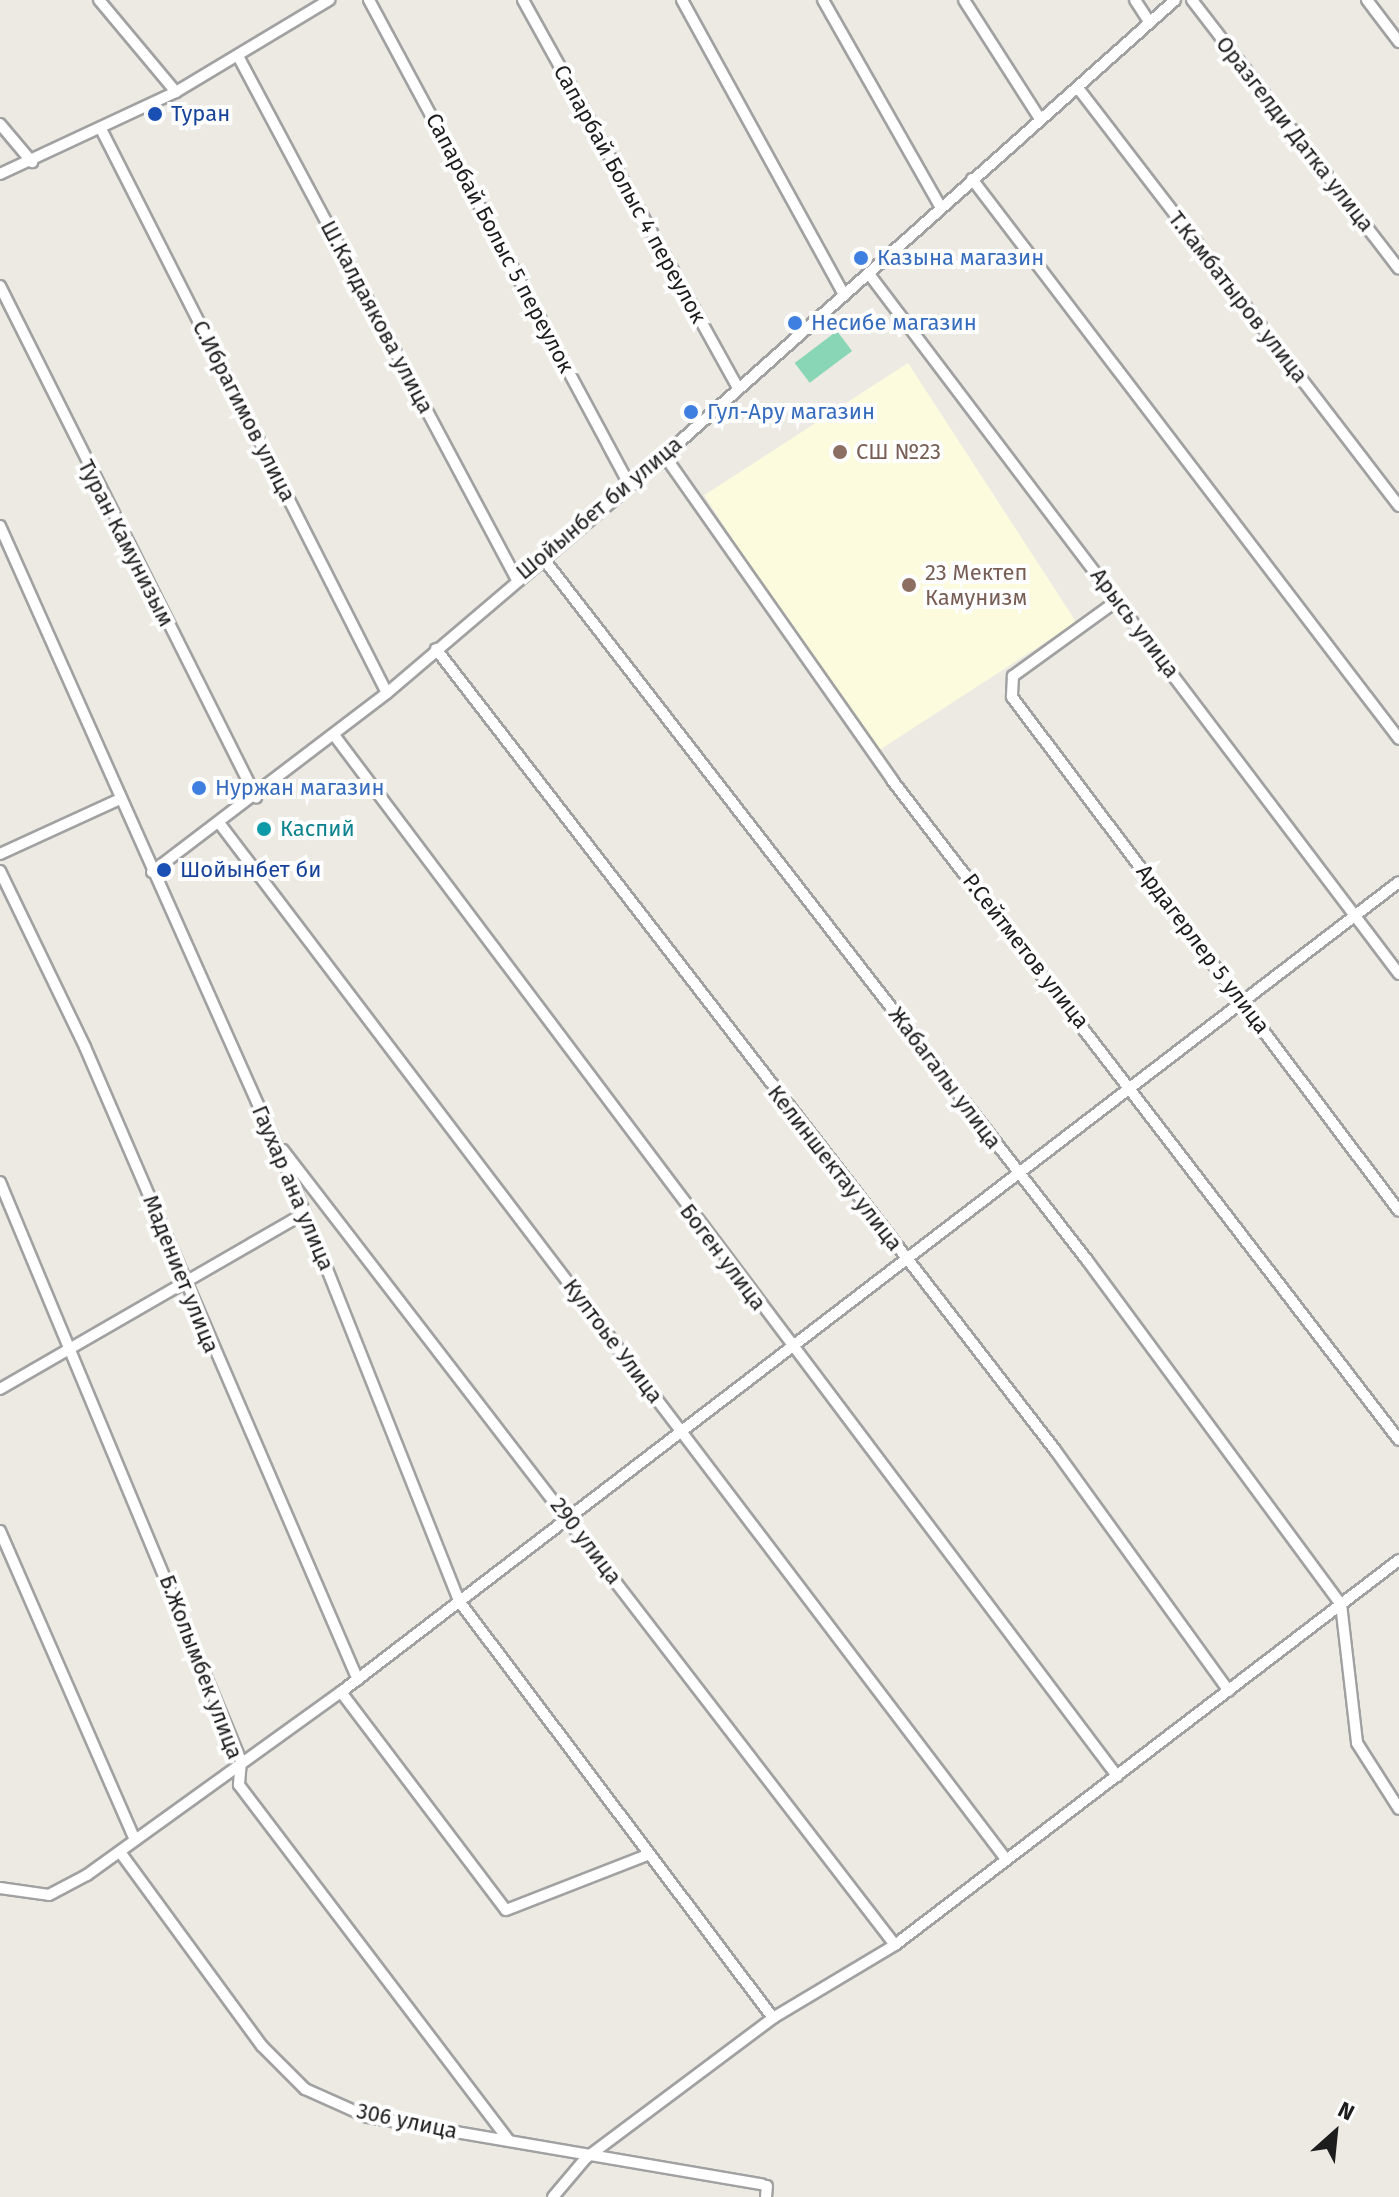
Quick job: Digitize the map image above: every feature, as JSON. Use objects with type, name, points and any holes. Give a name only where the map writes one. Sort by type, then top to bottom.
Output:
[{"type":"street","points":[[99,0],[176,92]]},
{"type":"street","points":[[300,0],[308,11]]},
{"type":"street","points":[[0,174],[32,162],[176,92],[329,0]]},
{"type":"street","name":"Сапарбай Болыс 5 переулок","points":[[369,0],[630,486]]},
{"type":"street","name":"Сапарбай Болыс 4 переулок","points":[[523,0],[738,388]]},
{"type":"street","points":[[682,0],[844,295]]},
{"type":"street","points":[[823,0],[940,206]]},
{"type":"street","points":[[964,0],[1040,119]]},
{"type":"street","points":[[1135,0],[1150,23]]},
{"type":"street","name":"Шойынбет би улица","points":[[152,872],[256,797],[387,693],[516,578],[630,486],[869,274],[940,206],[1175,0]]},
{"type":"street","name":"Оразгелди Датка улица","points":[[1192,0],[1399,269]]},
{"type":"street","points":[[1367,0],[1399,42]]},
{"type":"street","name":"Ш.Калдаякова улица","points":[[238,56],[516,578]]},
{"type":"street","name":"Т.Камбатыров улица","points":[[1078,88],[1399,506]]},
{"type":"street","points":[[0,124],[32,162]]},
{"type":"street","name":"С.Ибрагимов улица","points":[[101,129],[387,693]]},
{"type":"street","points":[[972,179],[1399,739]]},
{"type":"street","name":"Арысь улица","points":[[869,274],[1399,974]]},
{"type":"street","name":"Туран Камунизым","points":[[0,286],[256,797]]},
{"type":"street","name":"Р.Сейтметов улица","points":[[664,455],[892,780],[1399,1440]]},
{"type":"street","name":"Гаухар ана улица","points":[[0,526],[274,1140],[459,1601],[647,1855],[773,2018]]},
{"type":"street","name":"Жабагалы улица","points":[[542,557],[1017,1172],[1341,1604]]},
{"type":"street","name":"Ардагерлер 5 улица","points":[[1118,600],[1013,676],[1009,686],[1399,1211]]},
{"type":"street","name":"Келиншектау улица","points":[[436,649],[907,1259],[1229,1691]]},
{"type":"street","name":"Боген улица","points":[[334,735],[789,1345],[1117,1776]]},
{"type":"street","points":[[0,854],[120,799]]},
{"type":"street","name":"Култоье Улица","points":[[220,824],[1005,1858]]},
{"type":"street","name":"Мадениет улица","points":[[0,871],[358,1680]]},
{"type":"street","points":[[0,1888],[49,1895],[120,1852],[241,1761],[358,1680],[680,1428],[907,1259],[1399,882]]},
{"type":"street","name":"290 улица","points":[[274,1140],[895,1945]]},
{"type":"street","name":"Б.Жолымбек улица","points":[[0,1182],[72,1348],[241,1761],[239,1785],[509,2141]]},
{"type":"street","points":[[0,1389],[183,1279],[305,1213]]},
{"type":"street","points":[[0,1531],[135,1840]]},
{"type":"street","points":[[553,2197],[586,2158],[773,2018],[895,1945],[1399,1560]]},
{"type":"street","points":[[1341,1604],[1357,1743],[1399,1809]]},
{"type":"street","points":[[341,1692],[506,1910],[647,1855]]},
{"type":"street","name":"306 улица","points":[[120,1852],[262,2046],[305,2089],[368,2117],[765,2189]]},
{"type":"shaded area","name":"23 Мектеп Камунизм","points":[[908,363],[1076,622],[872,754],[704,495]]},
{"type":"green space","points":[[837,331],[852,351],[810,383],[795,363]]},
{"type":"place","name":"Туран","points":[[155,114]]},
{"type":"place","name":"Казына магазин","points":[[861,258]]},
{"type":"place","name":"Несибе магазин","points":[[795,323]]},
{"type":"place","name":"Гул-Ару магазин","points":[[691,412]]},
{"type":"place","name":"СШ №23","points":[[840,452]]},
{"type":"place","name":"23 Мектеп Камунизм","points":[[909,585]]},
{"type":"place","name":"Нуржан магазин","points":[[199,788]]},
{"type":"place","name":"Каспий","points":[[264,829]]},
{"type":"place","name":"Шойынбет би","points":[[164,870]]}]
